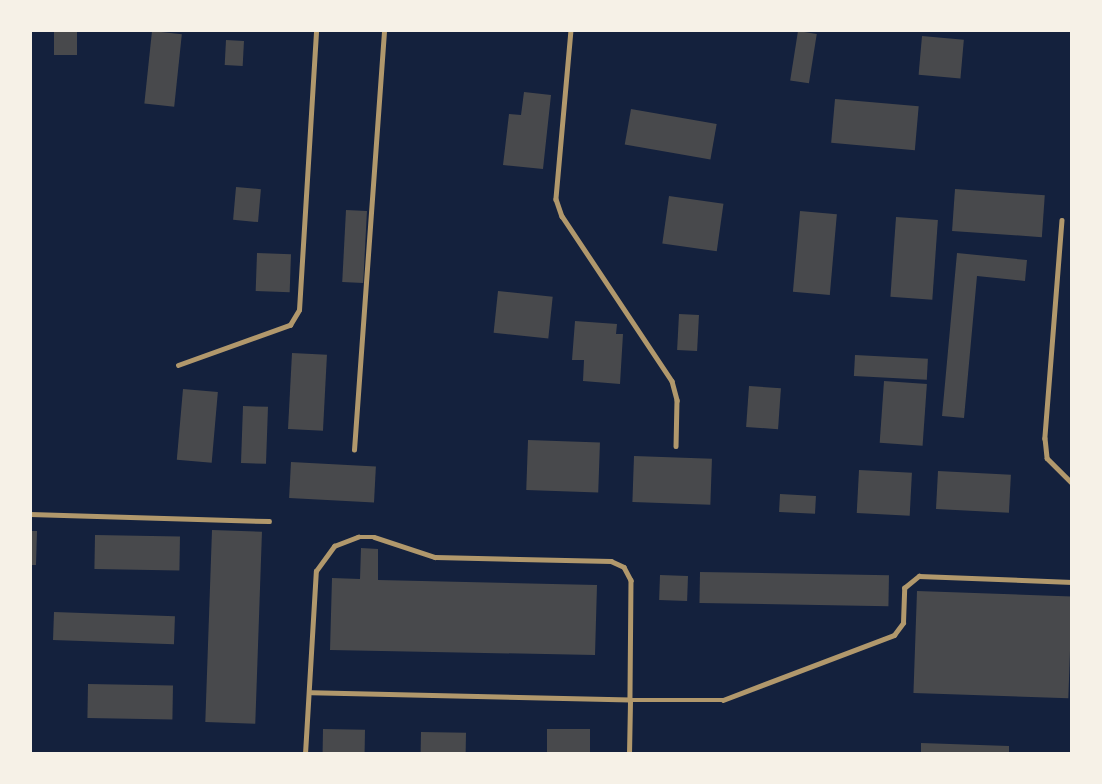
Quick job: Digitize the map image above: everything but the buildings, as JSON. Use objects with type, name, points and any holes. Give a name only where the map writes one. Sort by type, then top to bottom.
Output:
[{"type":"lane","points":[[178,365],[290,325],[299,310],[316,30]]},
{"type":"lane","points":[[354,450],[384,30]]},
{"type":"lane","points":[[571,30],[556,200],[562,216],[672,381],[677,400],[676,446]]},
{"type":"lane","points":[[1062,220],[1045,438],[1047,458],[1072,483]]},
{"type":"lane","points":[[30,514],[269,521]]},
{"type":"lane","points":[[305,754],[312,693],[316,571],[334,546],[358,537],[374,537],[435,557],[611,561],[624,567],[632,580],[629,754]]},
{"type":"lane","points":[[312,693],[723,700],[894,635],[903,623],[904,588],[919,576],[1072,582]]}]
